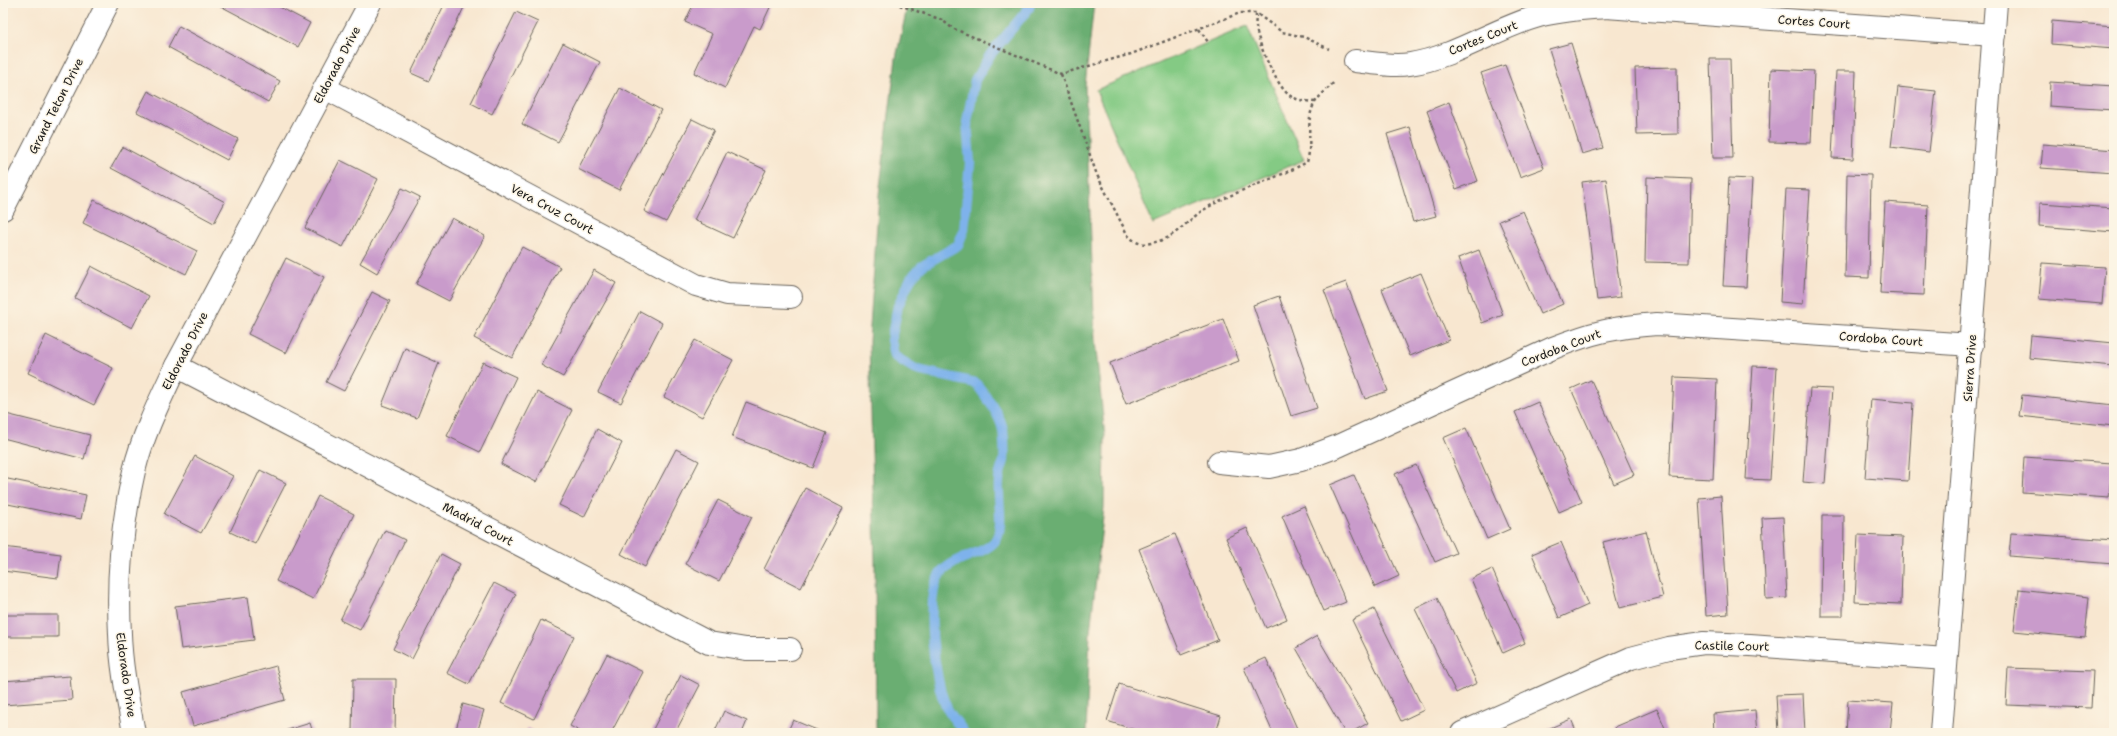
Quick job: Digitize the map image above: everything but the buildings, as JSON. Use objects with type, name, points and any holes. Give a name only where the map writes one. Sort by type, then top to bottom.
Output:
[{"type":"street","name":"Grand Teton Drive","points":[[3,209],[108,3]]},
{"type":"street","name":"Eldorado Drive","points":[[134,733],[126,688],[120,634],[120,576],[134,470],[150,422],[176,366],[370,3]]},
{"type":"street","name":"Sierra Drive","points":[[1940,733],[1972,345],[1996,3]]},
{"type":"street","name":"Cortes Court","points":[[1355,61],[1378,64],[1410,64],[1460,49],[1538,16],[1570,9],[1606,7],[1994,35]]},
{"type":"street","name":"Vera Cruz Court","points":[[325,88],[696,285],[727,294],[791,297]]},
{"type":"street","name":"Cordoba Court","points":[[1219,462],[1269,467],[1301,460],[1338,446],[1553,348],[1590,334],[1621,327],[1657,324],[1972,345]]},
{"type":"street","name":"Madrid Court","points":[[176,366],[709,643],[746,649],[790,649]]},
{"type":"street","name":"Castile Court","points":[[1462,733],[1631,658],[1668,648],[1704,643],[1946,659]]},
{"type":"path","points":[[894,3],[942,20],[952,28],[1061,74],[1131,54],[1240,13],[1256,13],[1282,32],[1304,37],[1355,61],[1315,102],[1311,114],[1309,155],[1307,162],[1272,180],[1230,196],[1202,211],[1164,240],[1142,244],[1134,242],[1127,234],[1097,174],[1061,74]]},
{"type":"path","points":[[1256,13],[1256,27],[1261,46],[1274,74],[1288,94],[1299,100],[1315,102]]},
{"type":"path","points":[[1199,29],[1208,42]]},
{"type":"green space","points":[[908,3],[1094,3],[1085,86],[1095,341],[1105,436],[1104,508],[1090,632],[1086,733],[876,733],[875,560],[869,341],[879,194],[896,58]]},
{"type":"green space","points":[[1247,26],[1304,160],[1153,224],[1096,90]]},
{"type":"waterway","points":[[964,733],[947,708],[938,680],[932,639],[933,599],[936,584],[941,573],[947,567],[990,546],[998,535],[1000,528],[999,478],[1004,461],[1003,430],[996,412],[976,383],[917,370],[894,356],[891,340],[898,306],[911,278],[922,266],[958,245],[964,230],[970,163],[967,122],[975,80],[990,55],[1029,8],[1030,3]]}]
